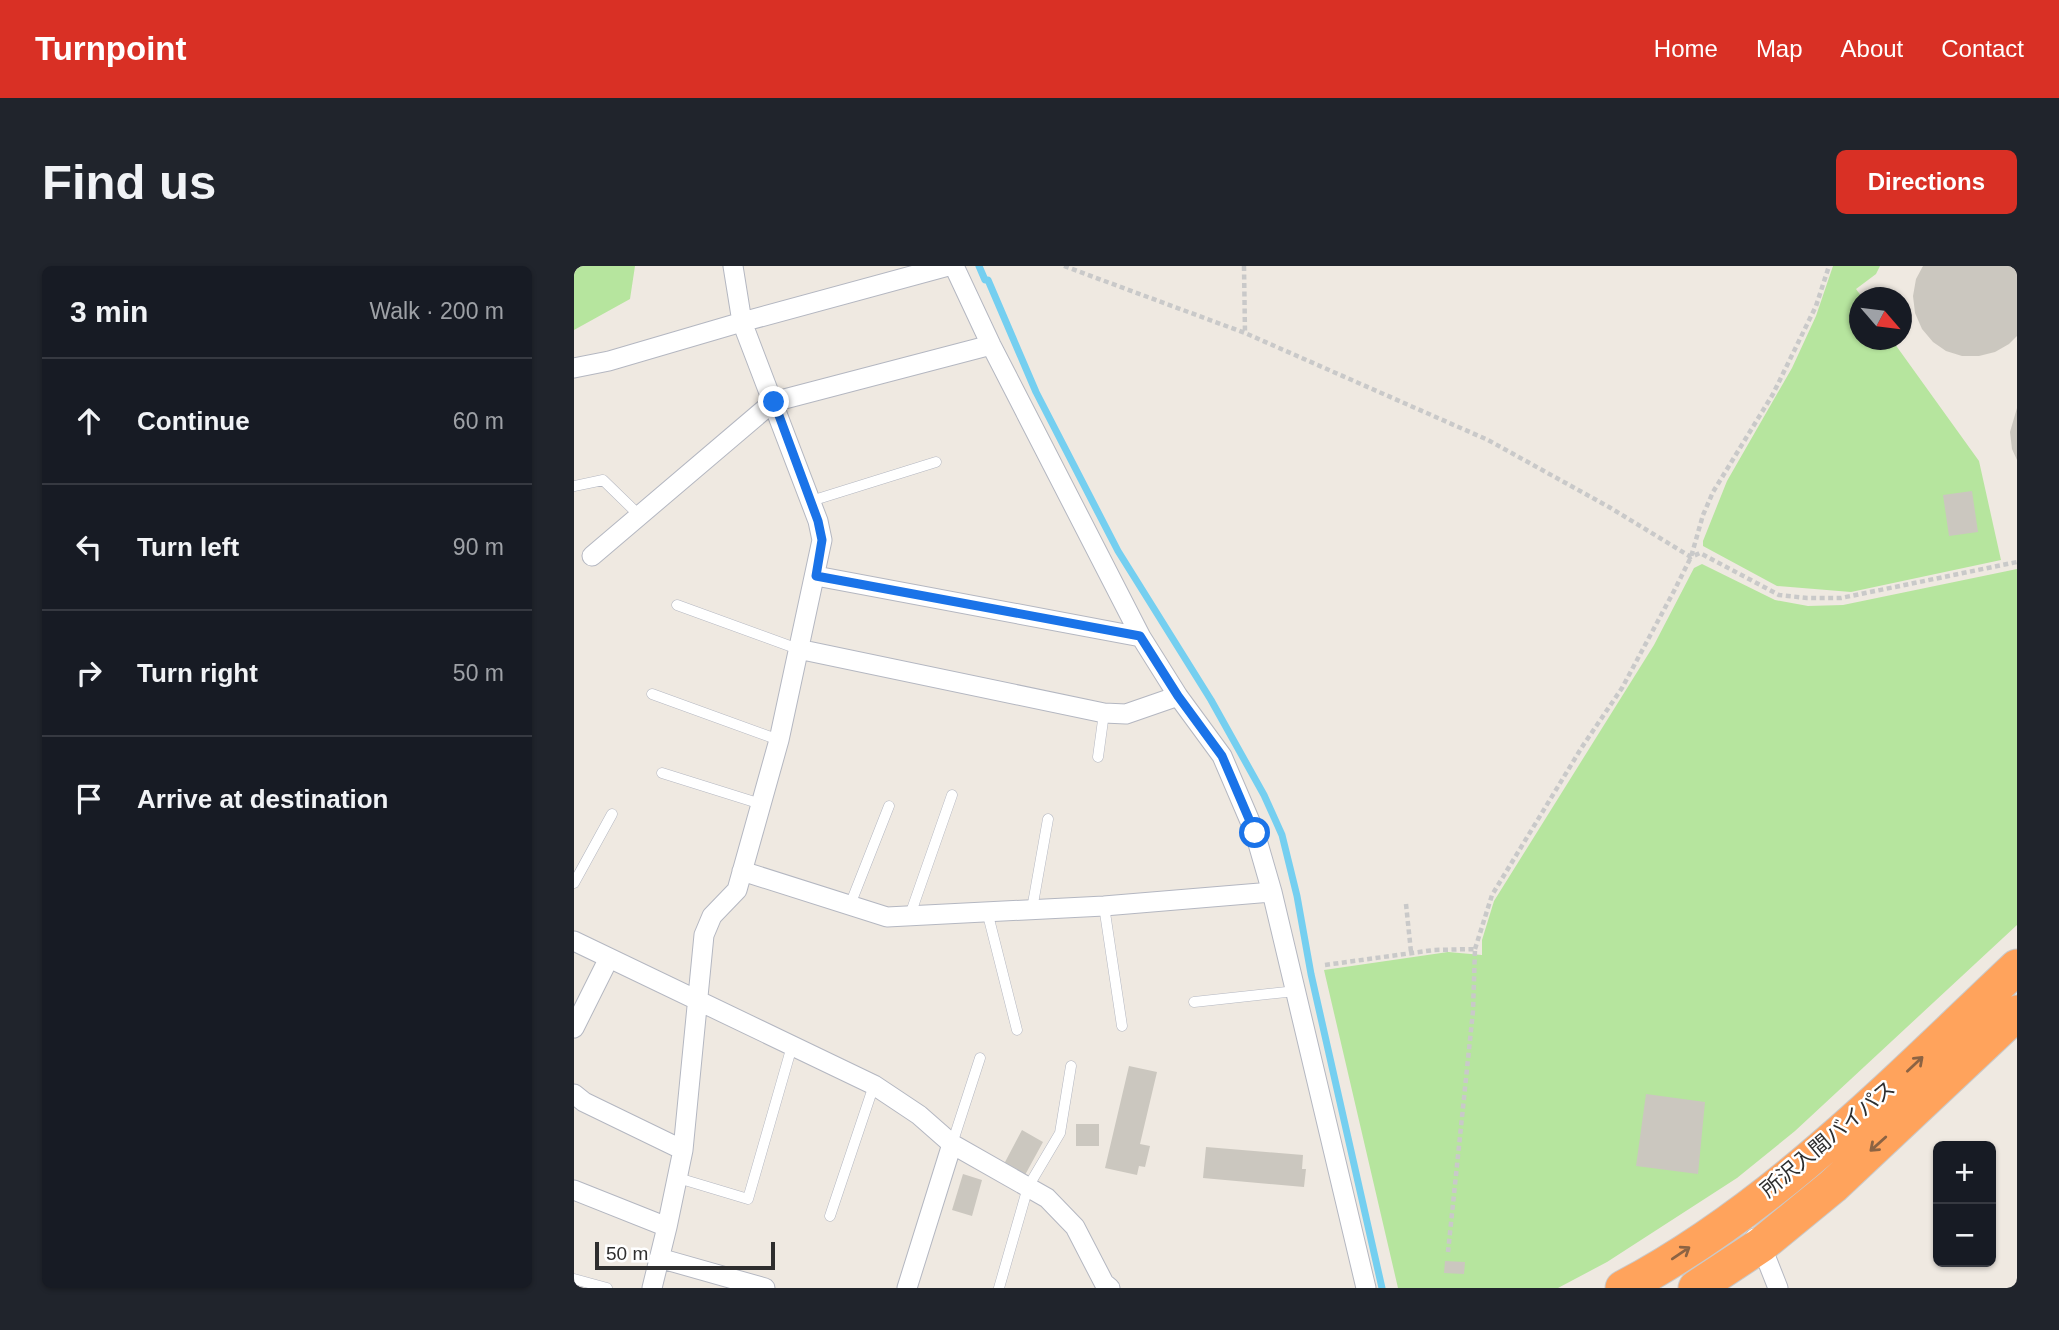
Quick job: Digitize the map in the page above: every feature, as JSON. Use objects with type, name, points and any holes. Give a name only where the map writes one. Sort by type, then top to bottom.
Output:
[{"type":"highway","name":"所沢入間バイパス","points":[[1623,1288],[1653,1272],[1737,1215],[1807,1160],[1882,1094],[2017,967]]},
{"type":"highway","name":"所沢入間バイパス","points":[[1696,1288],[1761,1245],[1885,1139],[2017,1013]]},
{"type":"street","points":[[652,1288],[683,1150],[704,935],[712,916],[737,890],[779,740],[822,540],[811,501],[742,322],[733,266]]},
{"type":"street","points":[[574,368],[609,361],[948,266]]},
{"type":"street","points":[[954,266],[991,345],[1140,636],[1178,696],[1222,756],[1255,833],[1272,892],[1366,1288]]},
{"type":"street","points":[[592,556],[774,402],[991,345]]},
{"type":"street","points":[[816,576],[1140,636]]},
{"type":"street","points":[[798,649],[1104,713],[1126,714],[1178,696]]},
{"type":"street","points":[[742,871],[887,917],[1104,906],[1272,892]]},
{"type":"street","points":[[574,941],[874,1085],[919,1115],[952,1143],[1047,1198],[1075,1227],[1106,1286]]},
{"type":"street","points":[[574,1028],[609,958]]},
{"type":"street","points":[[574,1094],[584,1102],[683,1150]]},
{"type":"street","points":[[908,1288],[952,1143]]},
{"type":"street","points":[[574,1190],[667,1227]]},
{"type":"street","points":[[1737,1215],[1761,1245],[1778,1288]]},
{"type":"street","points":[[659,1258],[765,1288]]},
{"type":"lane","points":[[811,501],[936,462]]},
{"type":"lane","points":[[574,486],[603,480],[640,516]]},
{"type":"lane","points":[[677,605],[798,649]]},
{"type":"lane","points":[[652,694],[779,740]]},
{"type":"lane","points":[[1098,757],[1104,713]]},
{"type":"lane","points":[[662,773],[761,804]]},
{"type":"lane","points":[[910,915],[952,795]]},
{"type":"lane","points":[[850,905],[889,806]]},
{"type":"lane","points":[[574,883],[612,814]]},
{"type":"lane","points":[[1032,909],[1048,819]]},
{"type":"lane","points":[[1104,906],[1122,1026]]},
{"type":"lane","points":[[987,911],[1017,1030]]},
{"type":"lane","points":[[1194,1002],[1296,991]]},
{"type":"lane","points":[[678,1178],[748,1199],[792,1046]]},
{"type":"lane","points":[[952,1143],[980,1058]]},
{"type":"lane","points":[[999,1288],[1028,1187],[1060,1133],[1071,1066]]},
{"type":"lane","points":[[830,1216],[874,1085]]},
{"type":"lane","points":[[574,1279],[607,1288]]},
{"type":"path","points":[[1064,266],[1245,333],[1488,440],[1574,487],[1691,557]]},
{"type":"path","points":[[1244,266],[1245,333]]},
{"type":"path","points":[[1448,1252],[1473,1011],[1475,949],[1492,895],[1582,747],[1622,688],[1691,557],[1713,492],[1773,394],[1816,306],[1829,266]]},
{"type":"path","points":[[1691,557],[1700,553],[1779,595],[1807,598],[1841,598],[2017,562]]},
{"type":"path","points":[[1406,904],[1411,952]]},
{"type":"path","points":[[1325,965],[1411,952],[1475,949]]},
{"type":"green space","points":[[574,266],[635,266],[630,299],[574,330]]},
{"type":"green space","points":[[1833,266],[1880,266],[1876,274],[1859,287],[1849,287],[1849,350],[1899,350],[1979,461],[2001,560],[1851,592],[1777,586],[1703,546],[1727,481],[1792,368],[1816,316]]},
{"type":"green space","points":[[1702,564],[1775,600],[1808,606],[1843,605],[2017,569],[2017,925],[1795,1131],[1737,1178],[1607,1262],[1558,1288],[1398,1288],[1324,970],[1448,952],[1482,955],[1482,940],[1494,901],[1654,645],[1694,568]]},
{"type":"building","points":[[1923,266],[2017,266],[2017,336],[1995,352],[1979,356],[1962,356],[1946,351],[1933,342],[1922,329],[1915,313],[1913,296],[1916,279]]},
{"type":"building","points":[[2017,408],[2017,460],[2012,449],[2010,432]]},
{"type":"building","points":[[1972,491],[1978,532],[1949,536],[1943,495]]},
{"type":"building","points":[[1129,1066],[1157,1072],[1140,1144],[1150,1146],[1145,1167],[1139,1166],[1137,1175],[1105,1168]]},
{"type":"building","points":[[1646,1094],[1705,1102],[1698,1174],[1636,1166]]},
{"type":"building","points":[[1076,1124],[1099,1124],[1099,1146],[1076,1146]]},
{"type":"building","points":[[1022,1130],[1043,1142],[1025,1175],[1004,1164]]},
{"type":"building","points":[[1206,1147],[1303,1155],[1302,1169],[1306,1169],[1304,1187],[1203,1178]]},
{"type":"building","points":[[963,1174],[982,1180],[972,1216],[952,1210]]},
{"type":"building","points":[[1445,1261],[1465,1262],[1464,1274],[1444,1273]]},
{"type":"waterway","points":[[979,266],[985,280],[988,280],[1036,392],[1118,551],[1211,700],[1264,795],[1282,835],[1382,1288]]},
{"type":"route","points":[[774,402],[818,521],[822,540],[816,576],[1140,636],[1178,696],[1222,756],[1255,833]]}]
